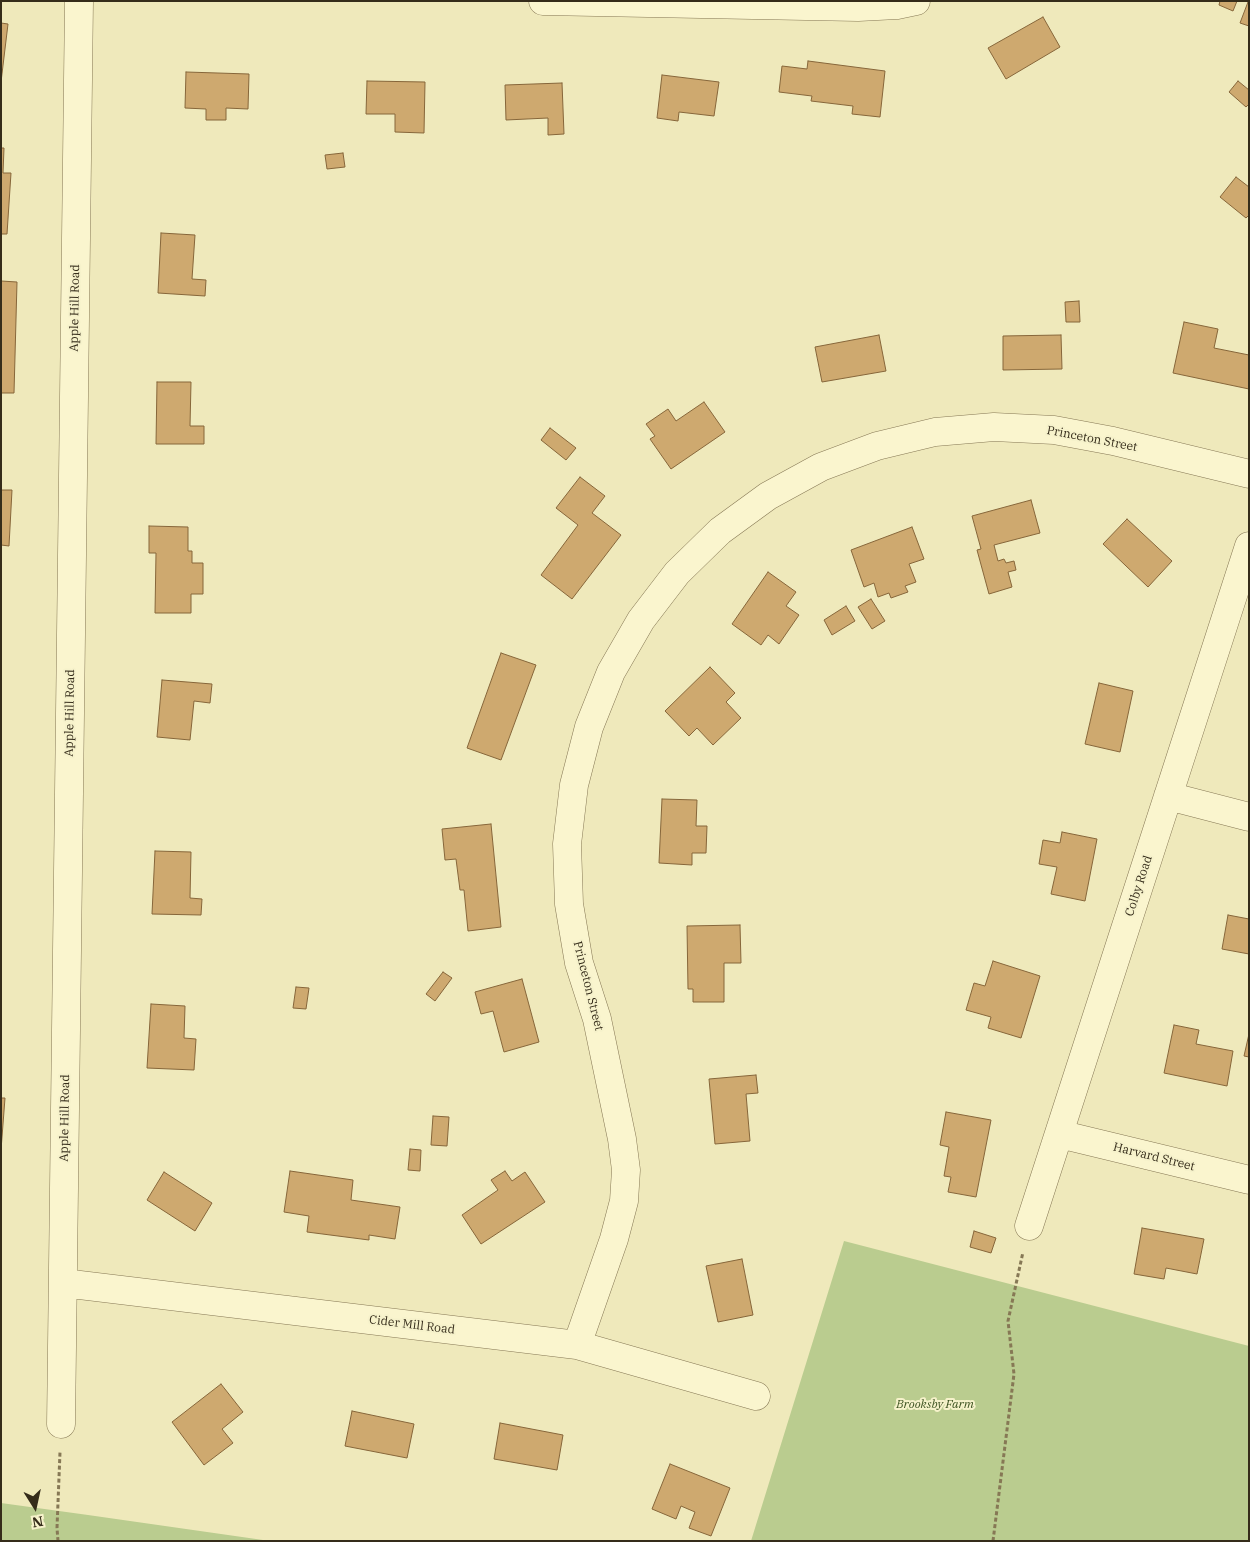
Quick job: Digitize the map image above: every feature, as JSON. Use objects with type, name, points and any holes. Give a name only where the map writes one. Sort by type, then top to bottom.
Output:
[{"type":"street","name":"Apple Hill Road","points":[[61,1424],[79,1]]},
{"type":"street","points":[[543,1],[858,7],[897,5],[916,1]]},
{"type":"street","name":"Princeton Street","points":[[577,1345],[614,1239],[624,1200],[626,1170],[622,1139],[597,1019],[579,962],[569,904],[568,844],[574,785],[589,727],[611,672],[641,620],[677,573],[720,531],[768,496],[821,467],[877,446],[935,432],[994,427],[1054,430],[1113,441],[1249,474]]},
{"type":"street","name":"Colby Road","points":[[1029,1226],[1249,546]]},
{"type":"street","points":[[1168,796],[1249,817]]},
{"type":"street","name":"Harvard Street","points":[[1059,1134],[1249,1180]]},
{"type":"street","name":"Cider Mill Road","points":[[63,1282],[577,1345],[756,1396]]},
{"type":"path","points":[[994,1541],[1014,1374],[1008,1321],[1029,1226]]},
{"type":"path","points":[[58,1541],[61,1424]]},
{"type":"green space","name":"Brooksby Farm","points":[[844,1241],[1249,1346],[1249,1541],[751,1541]]},
{"type":"green space","points":[[1,1503],[88,1515],[270,1541],[1,1541]]},
{"type":"building","points":[[1220,1],[1237,1],[1233,11],[1219,5]]},
{"type":"building","points":[[1249,2],[1249,26],[1240,23]]},
{"type":"building","points":[[1043,17],[1060,47],[1006,79],[988,48]]},
{"type":"building","points":[[1,23],[8,24],[1,82]]},
{"type":"building","points":[[808,61],[885,71],[880,117],[852,114],[853,106],[811,101],[812,96],[779,92],[782,66],[807,69]]},
{"type":"building","points":[[186,72],[249,74],[248,109],[226,108],[226,120],[206,120],[206,109],[185,108]]},
{"type":"building","points":[[662,75],[719,82],[714,116],[679,112],[678,121],[657,118]]},
{"type":"building","points":[[367,81],[425,82],[424,133],[395,132],[395,114],[366,114]]},
{"type":"building","points":[[1238,81],[1249,90],[1249,104],[1246,107],[1229,92]]},
{"type":"building","points":[[562,83],[564,134],[548,135],[548,118],[506,120],[505,85]]},
{"type":"building","points":[[1,148],[4,148],[3,173],[11,173],[7,234],[1,234]]},
{"type":"building","points":[[343,153],[345,167],[327,169],[325,155]]},
{"type":"building","points":[[1236,177],[1249,187],[1249,215],[1246,218],[1220,197]]},
{"type":"building","points":[[161,233],[195,235],[192,279],[206,280],[205,296],[158,293]]},
{"type":"building","points":[[1,281],[17,282],[14,393],[1,393]]},
{"type":"building","points":[[1079,301],[1080,322],[1066,322],[1065,302]]},
{"type":"building","points":[[1184,322],[1218,329],[1214,348],[1249,355],[1249,389],[1173,373]]},
{"type":"building","points":[[879,335],[886,371],[822,382],[815,347]]},
{"type":"building","points":[[1061,335],[1062,369],[1003,370],[1003,336]]},
{"type":"building","points":[[157,382],[191,382],[190,426],[204,426],[204,444],[156,444]]},
{"type":"building","points":[[704,402],[725,432],[671,469],[650,439],[655,436],[646,424],[668,409],[676,421]]},
{"type":"building","points":[[550,428],[576,448],[566,460],[541,440]]},
{"type":"building","points":[[580,477],[605,496],[592,513],[621,535],[572,599],[541,575],[578,525],[556,508]]},
{"type":"building","points":[[1,490],[12,490],[9,546],[1,545]]},
{"type":"building","points":[[1031,500],[1040,533],[994,545],[998,561],[1004,559],[1006,563],[1014,561],[1016,570],[1008,572],[1012,587],[989,594],[977,550],[981,549],[972,516]]},
{"type":"building","points":[[1127,519],[1172,561],[1148,587],[1103,544]]},
{"type":"building","points":[[149,526],[188,527],[188,551],[192,551],[192,563],[203,563],[203,594],[191,594],[191,613],[155,613],[156,553],[149,553]]},
{"type":"building","points":[[912,527],[924,559],[909,564],[916,582],[905,586],[908,592],[891,598],[889,593],[878,597],[874,583],[864,587],[851,550]]},
{"type":"building","points":[[768,572],[796,592],[786,606],[799,615],[779,644],[768,635],[761,645],[732,624]]},
{"type":"building","points":[[871,599],[885,621],[872,629],[858,607]]},
{"type":"building","points":[[846,606],[855,621],[832,635],[824,620]]},
{"type":"building","points":[[501,653],[536,665],[501,760],[467,748]]},
{"type":"building","points":[[710,667],[735,693],[726,702],[741,718],[713,745],[697,728],[689,736],[665,711]]},
{"type":"building","points":[[162,680],[212,684],[210,703],[194,701],[190,740],[157,737]]},
{"type":"building","points":[[1099,683],[1133,691],[1120,752],[1085,744]]},
{"type":"building","points":[[662,799],[697,800],[696,826],[707,826],[706,853],[692,853],[692,865],[659,863]]},
{"type":"building","points":[[491,824],[501,927],[468,931],[464,890],[460,890],[456,859],[445,860],[442,829]]},
{"type":"building","points":[[1062,832],[1097,839],[1085,901],[1051,894],[1057,867],[1039,864],[1043,840],[1060,843]]},
{"type":"building","points":[[155,851],[191,852],[190,898],[202,899],[201,915],[152,914]]},
{"type":"building","points":[[1228,915],[1249,919],[1249,954],[1222,949]]},
{"type":"building","points":[[740,925],[741,963],[724,963],[724,1002],[693,1002],[693,989],[688,989],[687,926]]},
{"type":"building","points":[[993,961],[1040,976],[1021,1038],[988,1028],[991,1017],[966,1010],[974,983],[985,986]]},
{"type":"building","points":[[443,972],[452,978],[435,1001],[426,994]]},
{"type":"building","points":[[522,979],[539,1042],[504,1052],[493,1011],[481,1014],[475,992]]},
{"type":"building","points":[[296,987],[309,988],[306,1009],[293,1008]]},
{"type":"building","points":[[151,1004],[185,1006],[184,1038],[196,1039],[194,1070],[147,1068]]},
{"type":"building","points":[[1174,1025],[1199,1030],[1196,1044],[1233,1051],[1227,1086],[1164,1073]]},
{"type":"building","points":[[1249,1034],[1249,1057],[1244,1056]]},
{"type":"building","points":[[756,1075],[758,1093],[746,1094],[750,1141],[715,1144],[709,1079]]},
{"type":"building","points":[[1,1098],[5,1098],[1,1150]]},
{"type":"building","points":[[946,1112],[991,1120],[976,1197],[948,1192],[951,1177],[944,1176],[949,1147],[940,1145]]},
{"type":"building","points":[[433,1116],[449,1117],[447,1146],[431,1145]]},
{"type":"building","points":[[410,1149],[421,1150],[420,1171],[408,1170]]},
{"type":"building","points":[[290,1171],[353,1180],[351,1200],[400,1207],[395,1239],[369,1235],[369,1240],[307,1232],[309,1216],[284,1212]]},
{"type":"building","points":[[505,1171],[512,1181],[525,1172],[545,1202],[481,1244],[462,1215],[498,1190],[491,1180]]},
{"type":"building","points":[[164,1172],[212,1203],[195,1231],[147,1200]]},
{"type":"building","points":[[1142,1228],[1204,1239],[1197,1274],[1166,1268],[1164,1279],[1134,1274]]},
{"type":"building","points":[[974,1231],[996,1238],[991,1253],[970,1247]]},
{"type":"building","points":[[742,1259],[753,1315],[718,1322],[706,1266]]},
{"type":"building","points":[[221,1384],[243,1412],[222,1429],[233,1443],[204,1465],[172,1422]]},
{"type":"building","points":[[352,1411],[414,1424],[407,1458],[345,1446]]},
{"type":"building","points":[[500,1423],[563,1435],[557,1470],[494,1459]]},
{"type":"building","points":[[670,1464],[730,1488],[711,1536],[689,1528],[695,1512],[681,1506],[676,1519],[652,1509]]}]
